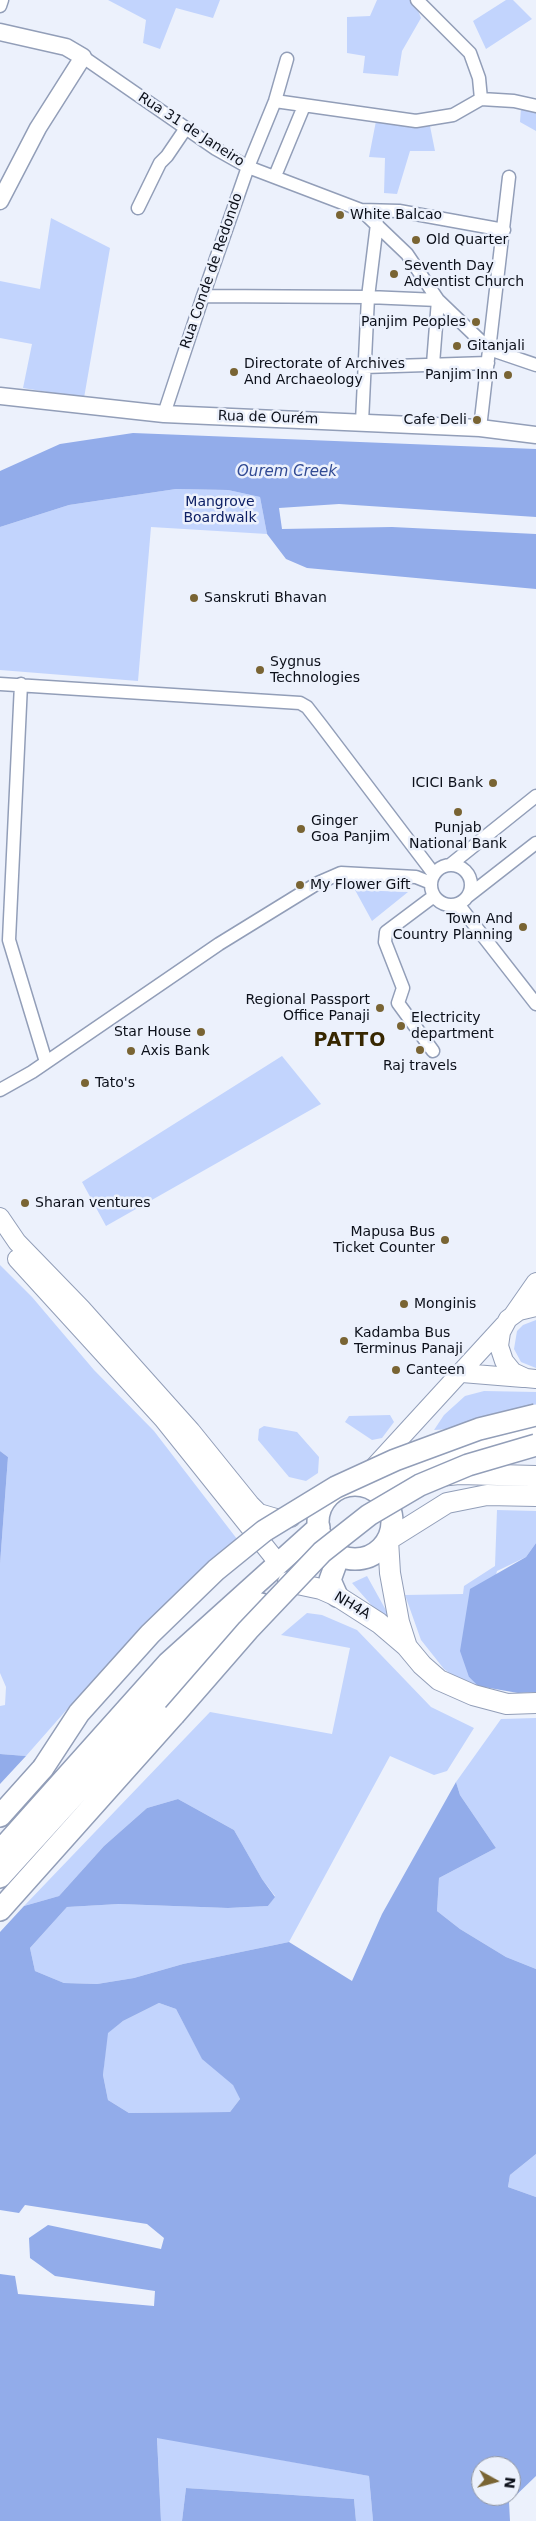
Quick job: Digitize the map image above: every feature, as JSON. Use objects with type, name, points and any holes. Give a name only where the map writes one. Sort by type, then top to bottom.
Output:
[{"type":"highway","points":[[43,1768],[79,1713],[150,1634],[216,1570],[264,1531],[336,1487],[394,1460],[479,1430],[536,1415]]},
{"type":"highway","points":[[0,1816],[43,1768],[90,1723],[162,1642],[216,1587],[287,1532],[335,1500],[376,1479],[474,1442],[536,1428]]},
{"type":"highway","points":[[0,1910],[105,1794],[248,1630],[322,1552],[369,1515],[420,1485],[468,1465],[536,1445]]},
{"type":"highway","points":[[0,1877],[178,1681],[283,1573],[320,1518],[331,1493],[348,1485],[363,1486],[386,1500],[393,1519],[388,1540],[381,1549],[366,1557],[350,1559],[337,1554],[324,1542],[320,1518]]},
{"type":"highway","points":[[0,1851],[168,1663],[283,1573],[337,1554]]},
{"type":"highway","points":[[337,1554],[330,1580],[337,1596]]},
{"type":"main road","points":[[0,1217],[17,1242],[94,1322],[191,1431],[259,1513],[276,1518],[320,1518]]},
{"type":"main road","points":[[0,1235],[15,1257],[163,1419],[283,1573]]},
{"type":"main road","points":[[363,1486],[508,1320],[536,1282]]},
{"type":"main road","points":[[531,1379],[508,1367],[501,1354],[500,1339],[508,1320],[525,1308],[536,1307]]},
{"type":"main road","points":[[462,1373],[531,1379]]},
{"type":"main road","points":[[363,1486],[459,1474],[536,1476]]},
{"type":"main road","points":[[407,1647],[394,1602],[388,1540],[447,1503],[487,1495],[536,1496]]},
{"type":"main road","name":"NH4A","points":[[283,1573],[337,1596],[373,1618],[407,1647],[439,1680],[464,1691],[507,1704],[536,1703]]},
{"type":"street","points":[[0,6],[2,0]]},
{"type":"street","points":[[417,0],[470,54],[479,78],[481,99]]},
{"type":"street","name":"Rua 31 de Janeiro","points":[[0,32],[66,47],[216,149],[248,167],[361,210],[407,254],[438,300],[489,349],[536,365]]},
{"type":"street","points":[[0,201],[38,128],[82,57]]},
{"type":"street","name":"Rua Conde de Redondo","points":[[164,414],[248,167],[275,101],[287,59]]},
{"type":"street","points":[[275,101],[416,121],[453,115],[481,99],[514,101],[536,106]]},
{"type":"street","points":[[275,176],[304,106]]},
{"type":"street","points":[[138,208],[160,163],[168,156],[186,128]]},
{"type":"street","points":[[480,428],[509,177]]},
{"type":"street","points":[[361,210],[399,211],[504,230]]},
{"type":"street","points":[[362,422],[368,297],[377,224]]},
{"type":"street","points":[[203,296],[368,297],[438,300],[433,364]]},
{"type":"street","points":[[364,367],[488,364]]},
{"type":"street","name":"Rua de Ourém","points":[[0,396],[164,414],[480,428],[536,435]]},
{"type":"street","points":[[0,684],[300,703],[312,713],[432,879],[434,896],[445,904],[463,900],[536,843]]},
{"type":"street","points":[[21,684],[9,940],[46,1062]]},
{"type":"street","points":[[450,865],[536,796]]},
{"type":"street","points":[[432,879],[441,867],[457,866],[468,875],[471,889],[463,900]]},
{"type":"street","points":[[0,1090],[46,1062],[219,944],[318,883],[341,873],[432,879]]},
{"type":"street","points":[[433,1051],[398,1003],[403,988],[385,942],[386,932],[434,896]]},
{"type":"street","points":[[463,900],[535,1000]]},
{"type":"green space","points":[[108,0],[220,0],[213,18],[176,8],[160,49],[143,43],[146,20]]},
{"type":"green space","points":[[377,0],[411,0],[415,3],[421,18],[402,51],[398,76],[363,73],[365,56],[347,53],[347,17],[370,16]]},
{"type":"green space","points":[[506,0],[513,0],[532,19],[486,49],[473,21]]},
{"type":"green space","points":[[521,108],[536,113],[536,131],[520,122]]},
{"type":"green space","points":[[376,121],[430,126],[435,151],[410,151],[397,194],[384,193],[385,158],[369,157]]},
{"type":"green space","points":[[51,218],[110,248],[84,398],[23,388],[32,344],[0,338],[0,281],[40,289]]},
{"type":"green space","name":"Mangrove Boardwalk","points":[[176,489],[228,490],[260,497],[267,534],[151,527],[138,681],[0,670],[0,527],[69,505]]},
{"type":"green space","points":[[355,890],[408,892],[372,921]]},
{"type":"green space","points":[[282,1056],[321,1104],[106,1226],[82,1182]]},
{"type":"green space","points":[[0,1265],[32,1297],[94,1370],[154,1431],[237,1539],[230,1554],[150,1624],[77,1698],[26,1756],[0,1754],[0,1706],[5,1705],[6,1687],[0,1673],[0,1564],[8,1457],[0,1451]]},
{"type":"green space","points":[[536,1320],[536,1368],[521,1362],[514,1349],[517,1331],[523,1325]]},
{"type":"green space","points":[[484,1391],[536,1392],[536,1410],[466,1428],[434,1430],[444,1415],[465,1396]]},
{"type":"green space","points":[[390,1415],[394,1422],[382,1438],[372,1440],[345,1422],[349,1416]]},
{"type":"green space","points":[[264,1426],[297,1432],[319,1457],[318,1473],[306,1481],[289,1477],[258,1440],[259,1429]]},
{"type":"green space","points":[[497,1510],[536,1511],[536,1543],[526,1557],[497,1571],[469,1677],[478,1686],[458,1679],[444,1669],[421,1640],[405,1595],[463,1594],[464,1586],[495,1566]]},
{"type":"green space","points":[[367,1576],[403,1641],[352,1583]]},
{"type":"green space","points":[[307,1613],[322,1615],[357,1630],[431,1707],[474,1728],[447,1771],[434,1775],[390,1756],[289,1942],[183,1964],[134,1978],[97,1984],[64,1983],[35,1971],[30,1948],[67,1907],[119,1904],[228,1908],[268,1906],[275,1896],[262,1879],[234,1830],[178,1799],[147,1808],[104,1846],[59,1896],[24,1906],[210,1712],[332,1734],[350,1648],[281,1635]]},
{"type":"green space","points":[[536,1718],[536,1969],[506,1957],[460,1929],[437,1911],[439,1878],[496,1848],[460,1795],[456,1782],[501,1719]]},
{"type":"green space","points":[[159,2003],[176,2009],[202,2058],[233,2084],[240,2099],[230,2112],[129,2113],[108,2100],[103,2075],[107,2033],[123,2021]]},
{"type":"green space","points":[[536,2154],[536,2197],[508,2187],[510,2175]]},
{"type":"green space","points":[[157,2437],[369,2476],[373,2521],[356,2521],[354,2499],[186,2488],[182,2521],[161,2521]]},
{"type":"water","name":"Ourem Creek","points":[[133,433],[536,449],[536,517],[339,504],[279,508],[282,529],[392,527],[536,534],[536,589],[307,568],[286,559],[267,534],[260,497],[228,490],[176,489],[69,505],[0,527],[0,471],[60,444]]},
{"type":"water","points":[[0,1451],[8,1457],[0,1564]]},
{"type":"water","points":[[536,1543],[536,1692],[518,1693],[478,1686],[469,1677],[460,1651],[470,1589],[526,1557]]},
{"type":"water","points":[[0,1754],[26,1756],[0,1784]]},
{"type":"water","points":[[456,1782],[460,1795],[496,1848],[439,1878],[437,1911],[460,1929],[506,1957],[536,1969],[536,2154],[510,2175],[508,2187],[536,2197],[536,2476],[521,2490],[521,2456],[471,2456],[471,2506],[509,2506],[510,2521],[373,2521],[369,2476],[157,2438],[161,2521],[0,2521],[0,2274],[15,2276],[18,2294],[154,2306],[155,2291],[55,2276],[30,2258],[29,2238],[48,2225],[161,2249],[164,2238],[147,2224],[25,2205],[19,2213],[0,2210],[0,1932],[24,1906],[59,1896],[104,1846],[147,1808],[178,1799],[234,1830],[262,1879],[275,1897],[268,1906],[228,1908],[119,1904],[67,1907],[30,1948],[35,1971],[64,1983],[97,1984],[134,1978],[183,1964],[289,1942],[352,1981],[382,1914]],"holes":[[[159,2003],[176,2009],[202,2059],[233,2085],[240,2099],[230,2112],[129,2113],[108,2100],[103,2075],[108,2033],[123,2021]]]},
{"type":"water","points":[[186,2488],[354,2499],[356,2521],[182,2521]]},
{"type":"place","name":"White Balcao","points":[[340,215]]},
{"type":"place","name":"Old Quarter","points":[[416,240]]},
{"type":"place","name":"Seventh Day Adventist Church","points":[[394,274]]},
{"type":"place","name":"Panjim Peoples","points":[[476,322]]},
{"type":"place","name":"Gitanjali","points":[[457,346]]},
{"type":"place","name":"Directorate of Archives And Archaeology","points":[[234,372]]},
{"type":"place","name":"Panjim Inn","points":[[508,375]]},
{"type":"place","name":"Cafe Deli","points":[[477,420]]},
{"type":"place","name":"Sanskruti Bhavan","points":[[194,598]]},
{"type":"place","name":"Sygnus Technologies","points":[[260,670]]},
{"type":"place","name":"ICICI Bank","points":[[493,783]]},
{"type":"place","name":"Punjab National Bank","points":[[458,812]]},
{"type":"place","name":"Ginger Goa Panjim","points":[[301,829]]},
{"type":"place","name":"My Flower Gift","points":[[300,885]]},
{"type":"place","name":"Town And Country Planning","points":[[523,927]]},
{"type":"place","name":"Regional Passport Office Panaji","points":[[380,1008]]},
{"type":"place","name":"Electricity department","points":[[401,1026]]},
{"type":"place","name":"Star House","points":[[201,1032]]},
{"type":"place","name":"Raj travels","points":[[420,1050]]},
{"type":"place","name":"Axis Bank","points":[[131,1051]]},
{"type":"place","name":"Tato's","points":[[85,1083]]},
{"type":"place","name":"Sharan ventures","points":[[25,1203]]},
{"type":"place","name":"Mapusa Bus Ticket Counter","points":[[445,1240]]},
{"type":"place","name":"Monginis","points":[[404,1304]]},
{"type":"place","name":"Kadamba Bus Terminus Panaji","points":[[344,1341]]},
{"type":"place","name":"Canteen","points":[[396,1370]]},
{"type":"district","name":"PATTO","points":[[350,1041]]}]
